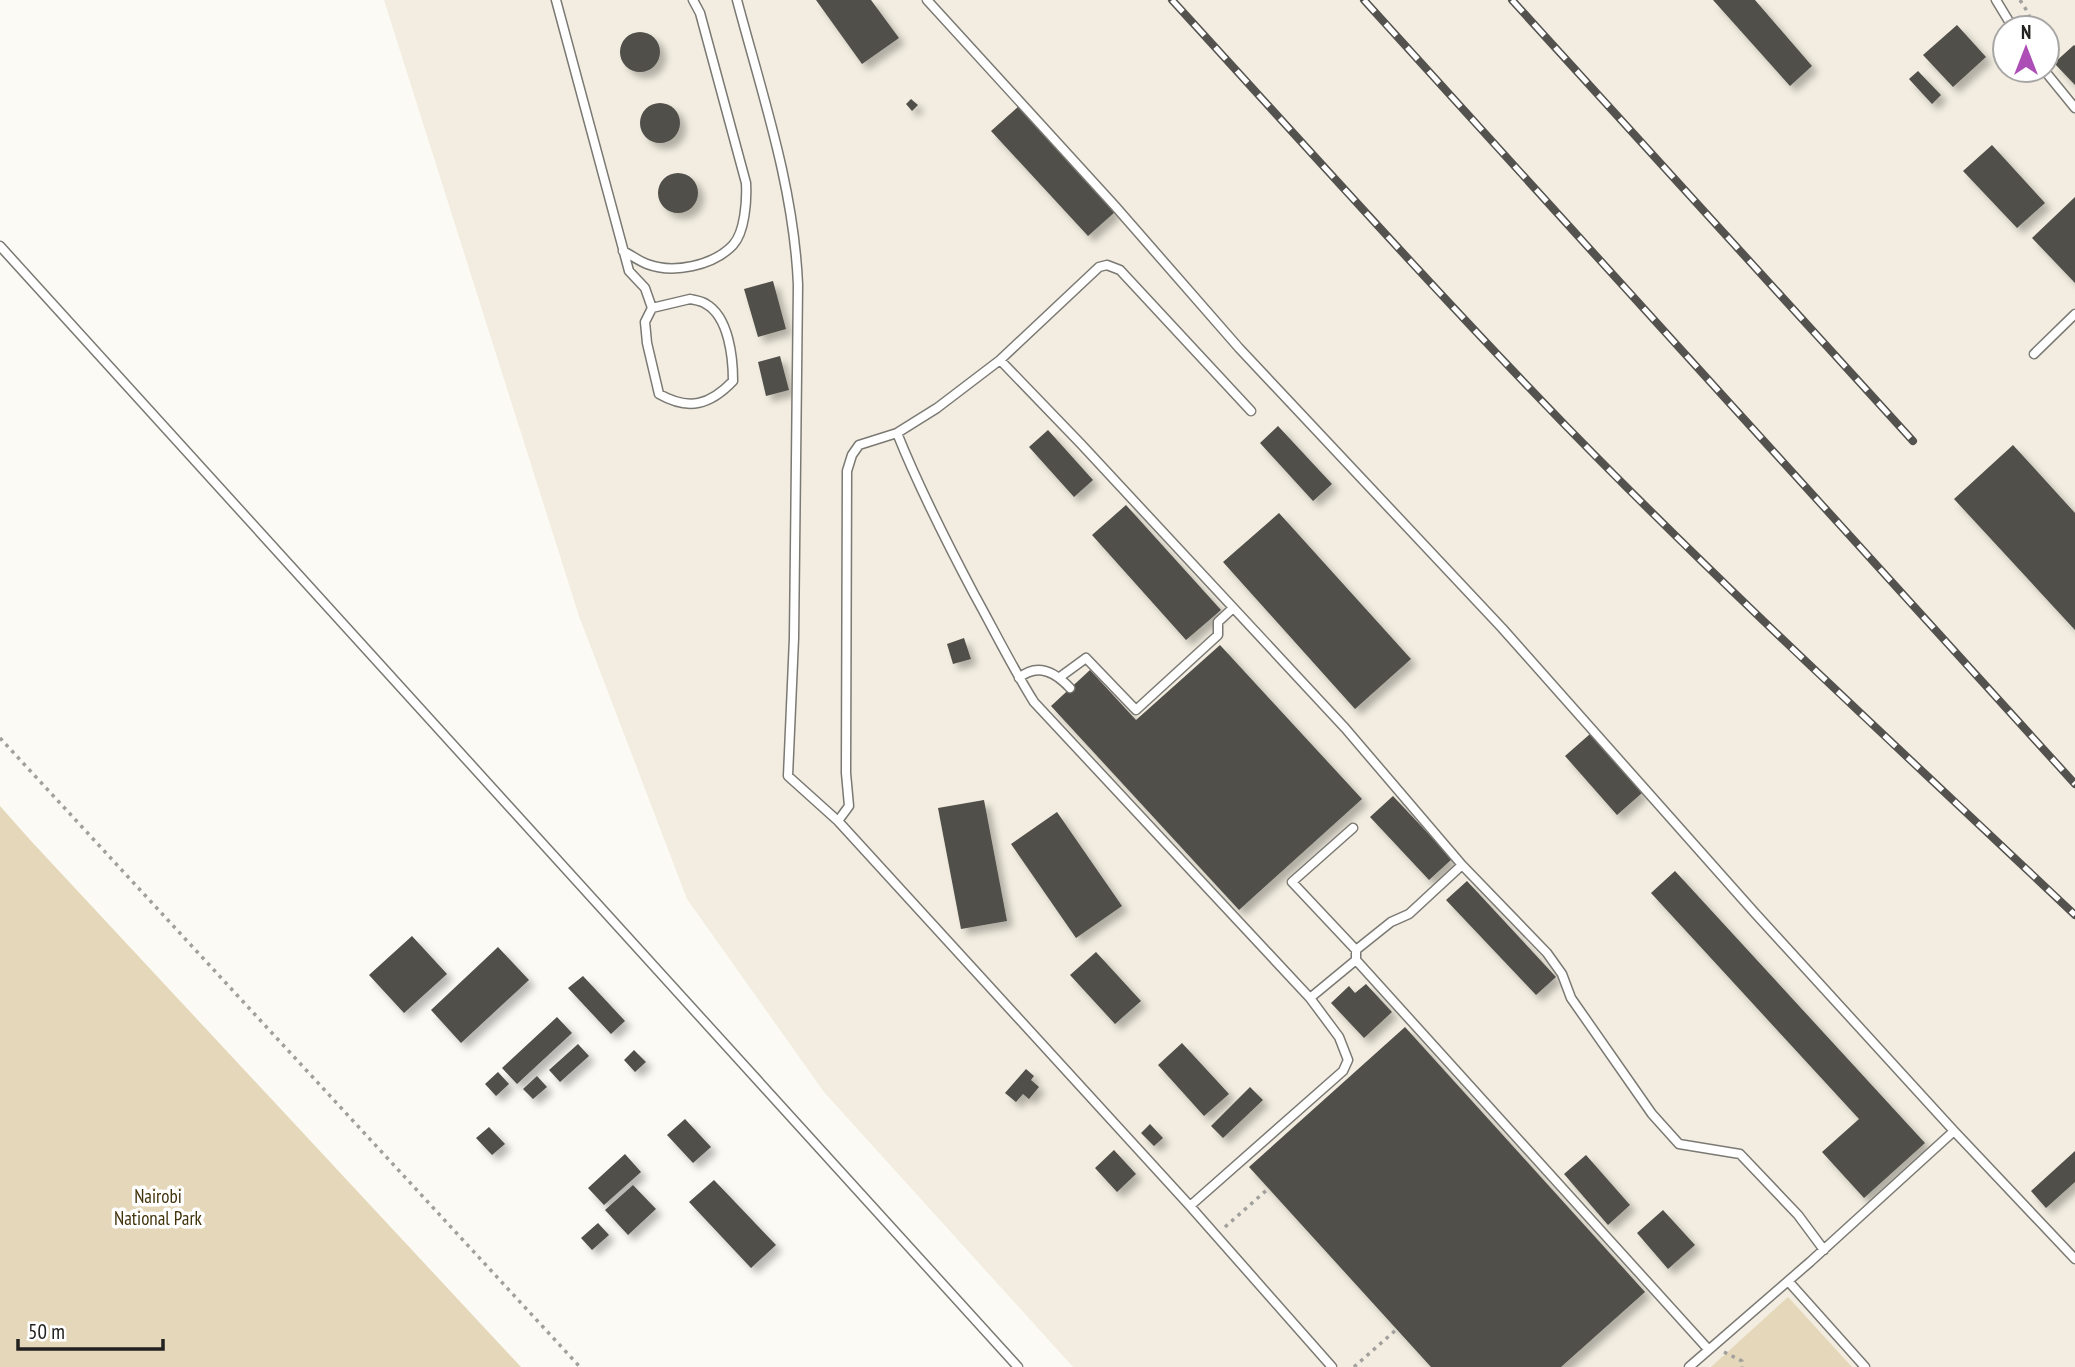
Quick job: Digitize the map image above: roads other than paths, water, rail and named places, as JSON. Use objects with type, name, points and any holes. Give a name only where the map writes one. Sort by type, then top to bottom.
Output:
[{"type":"lane","points":[[623,251],[647,264],[675,269],[710,261],[734,244],[747,207],[746,183],[700,13],[693,0]]},
{"type":"lane","points":[[737,0],[786,184],[796,244],[798,285],[794,638],[788,776],[838,821],[1190,1206],[1332,1367]]},
{"type":"lane","points":[[927,0],[1115,206],[1238,348],[1502,628],[1754,912],[2075,1259]]},
{"type":"lane","points":[[560,1],[623,251],[629,271],[645,288],[652,308],[645,323],[659,394],[677,404],[694,404],[721,393],[733,381],[733,363],[721,318],[706,304],[690,299],[652,308]]},
{"type":"lane","points":[[2055,84],[2075,108]]},
{"type":"lane","points":[[0,246],[1018,1367]]},
{"type":"lane","points":[[838,821],[849,806],[846,773],[847,471],[852,455],[859,445],[897,432],[937,408],[1000,360],[1099,267],[1107,265],[1120,270],[1251,411]]},
{"type":"lane","points":[[2034,355],[2075,314]]},
{"type":"lane","points":[[1000,360],[1345,728],[1462,865],[1547,953],[1562,974],[1571,998],[1653,1114],[1678,1144],[1740,1154],[1798,1215],[1824,1250]]},
{"type":"lane","points":[[897,432],[914,475],[1034,702],[1310,998],[1339,1037],[1348,1060],[1343,1072],[1190,1206]]},
{"type":"lane","points":[[1060,677],[1086,658],[1136,710],[1218,635],[1218,622],[1233,608]]},
{"type":"lane","points":[[1019,678],[1027,671],[1044,670],[1060,677],[1070,688]]},
{"type":"lane","points":[[1353,828],[1292,882],[1356,950],[1356,960],[1712,1346]]},
{"type":"lane","points":[[1356,950],[1391,922],[1409,914],[1462,865]]},
{"type":"lane","points":[[1310,998],[1356,960]]},
{"type":"lane","points":[[1689,1367],[1789,1282],[1954,1131]]},
{"type":"lane","points":[[1789,1282],[1865,1367]]},
{"type":"railway","points":[[1172,0],[1417,269],[1629,490],[1755,613],[2075,915]]},
{"type":"railway","points":[[1364,0],[2075,784]]},
{"type":"railway","points":[[1512,0],[1913,441]]},
{"type":"park label","name":"Nairobi National Park","points":[[158,1207]]}]
